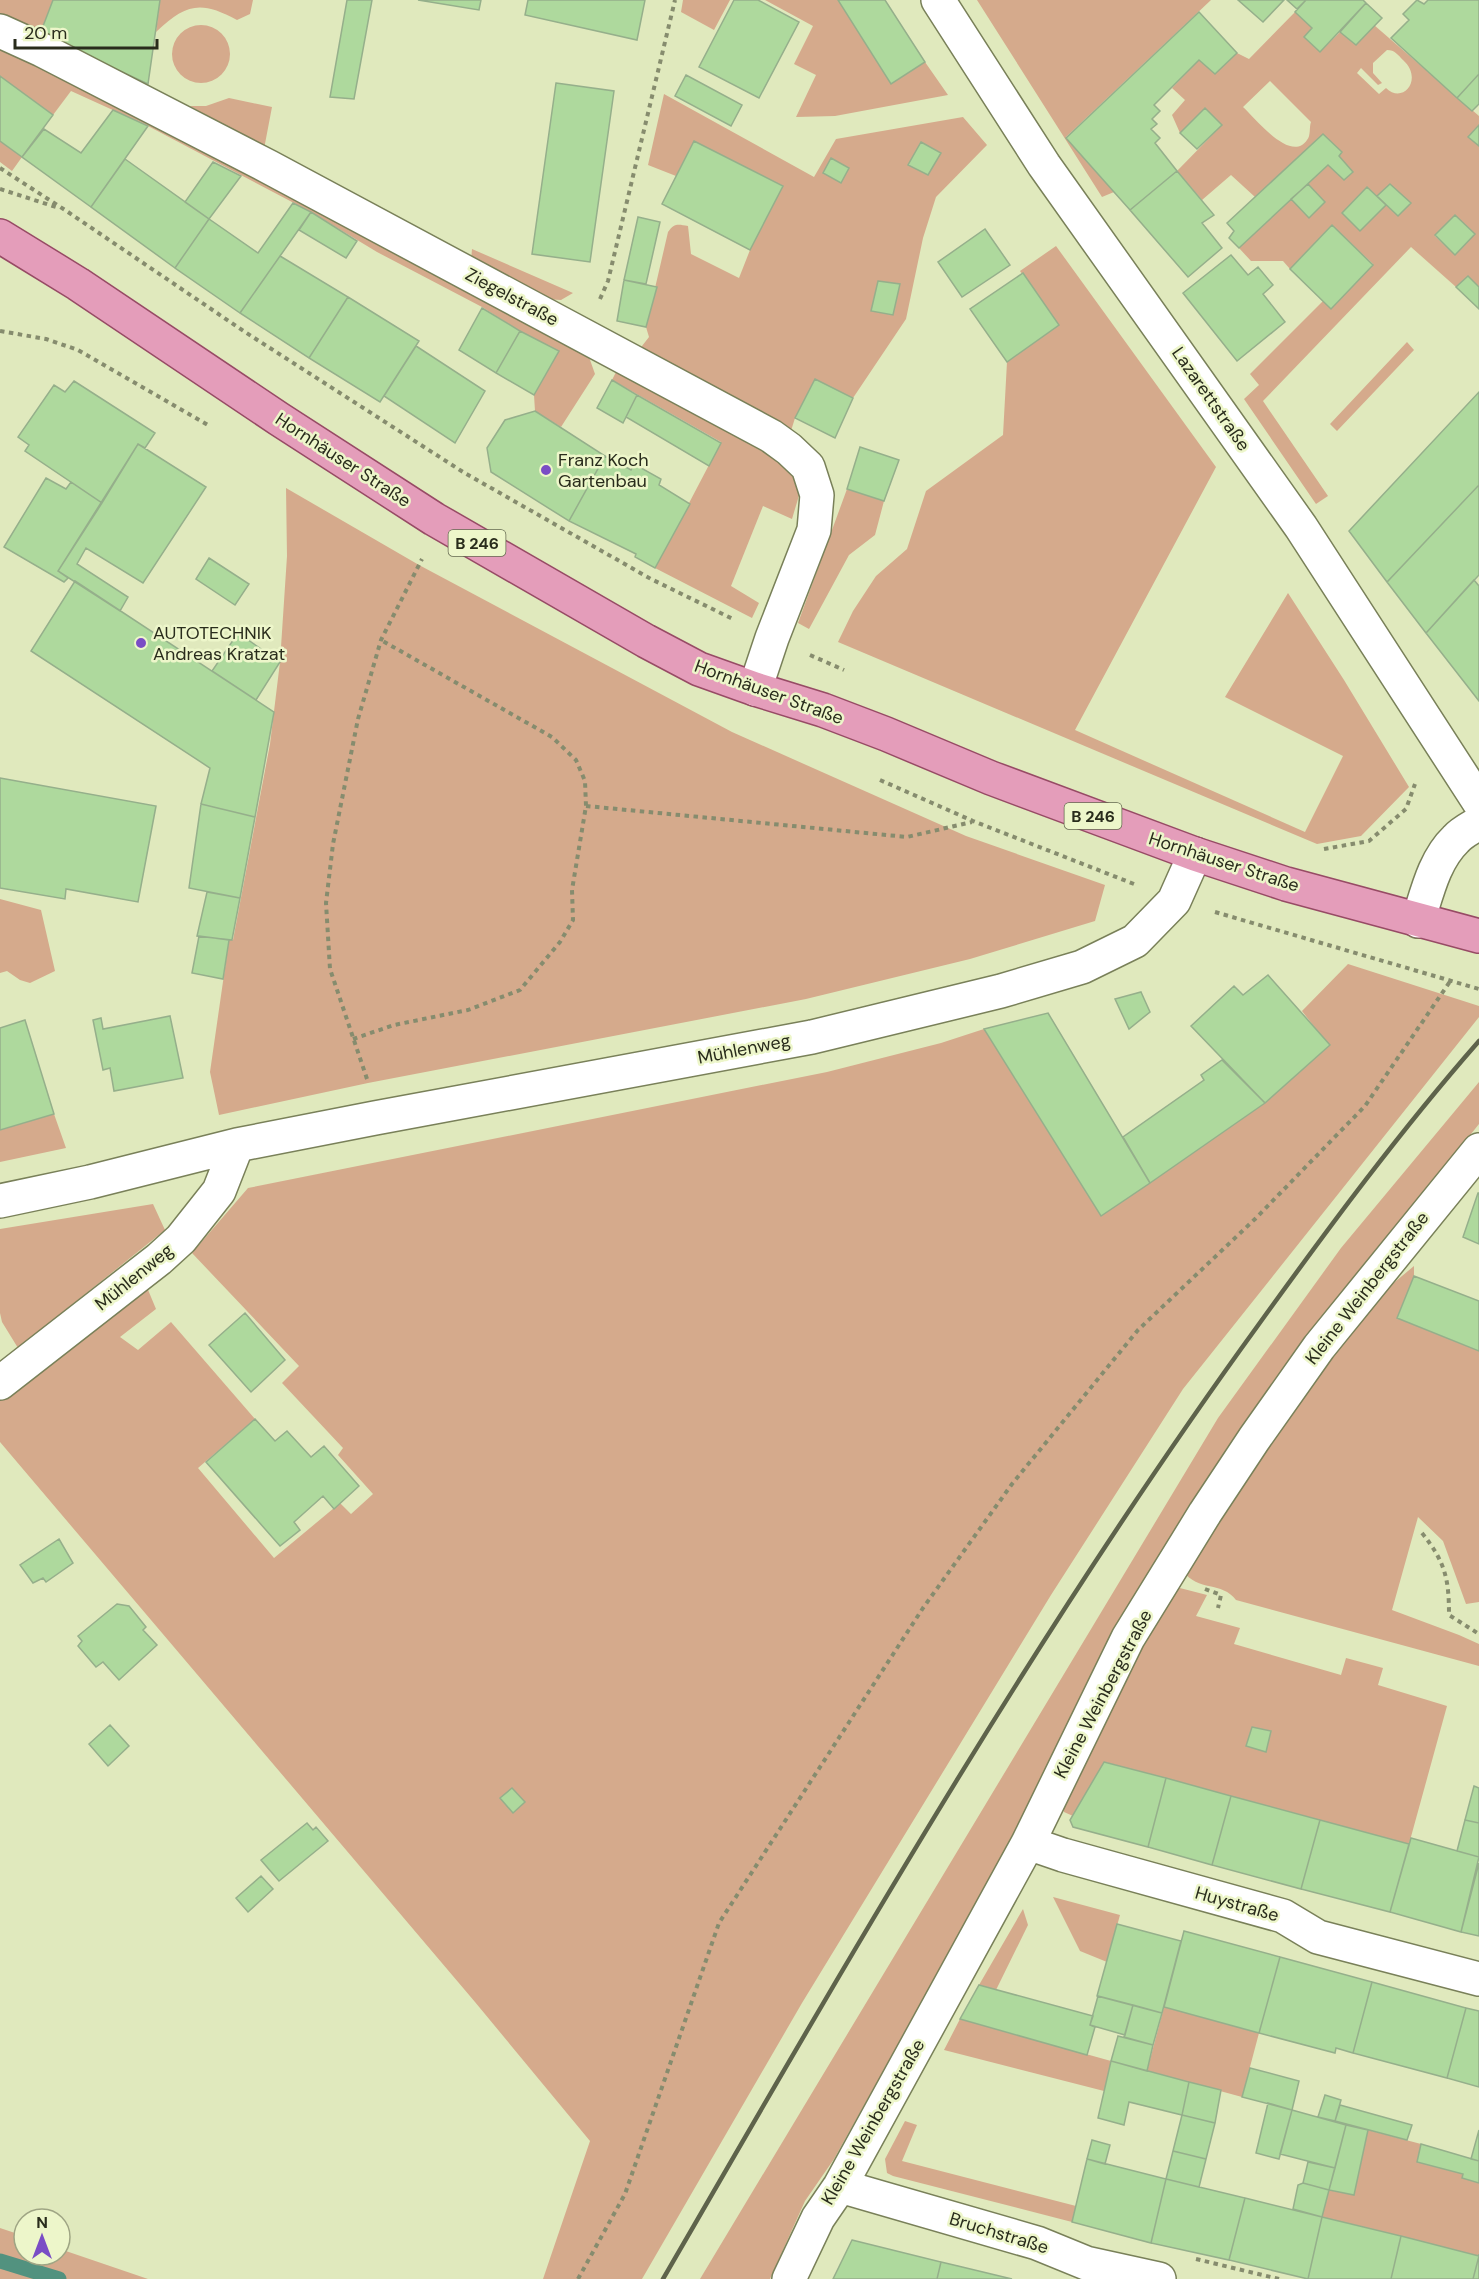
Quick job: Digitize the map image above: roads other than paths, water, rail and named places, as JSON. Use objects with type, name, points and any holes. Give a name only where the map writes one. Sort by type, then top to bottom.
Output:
[{"type":"main road","name":"Hornhäuser Straße","points":[[0,237],[78,284],[279,420],[434,519],[699,669],[755,690],[823,710],[991,778],[1195,854],[1286,884],[1479,936]]},
{"type":"street","name":"Lazarettstraße","points":[[938,0],[1044,165],[1301,527],[1479,802]]},
{"type":"street","name":"Ziegelstraße","points":[[0,31],[42,50],[269,167],[583,334],[771,436],[789,449],[808,467],[817,495],[814,530],[772,638],[755,690]]},
{"type":"street","points":[[1418,921],[1431,879],[1442,858],[1458,836],[1479,822]]},
{"type":"street","name":"Mühlenweg","points":[[0,1201],[90,1182],[237,1145],[812,1036],[1001,991],[1082,968],[1135,941],[1174,901],[1195,854]]},
{"type":"street","name":"Mühlenweg","points":[[0,1383],[159,1259],[181,1239],[219,1191],[237,1145]]},
{"type":"street","name":"Kleine Weinbergstraße","points":[[789,2279],[818,2218],[840,2186],[1028,1843],[1128,1638],[1205,1513],[1319,1347],[1479,1150]]},
{"type":"street","name":"Huystraße","points":[[1028,1843],[1063,1855],[1283,1916],[1317,1937],[1479,1979]]},
{"type":"street","name":"Bruchstraße","points":[[840,2186],[1037,2243],[1086,2263],[1159,2279]]},
{"type":"waterway","points":[[0,2261],[59,2279]]},
{"type":"railway","points":[[663,2279],[876,1914],[1023,1674],[1099,1556],[1178,1439],[1312,1252],[1393,1145],[1479,1041]]},
{"type":"place","name":"Franz Koch Gartenbau","points":[[546,470]]},
{"type":"place","name":"AUTOTECHNIK Andreas Kratzat","points":[[141,643]]}]
